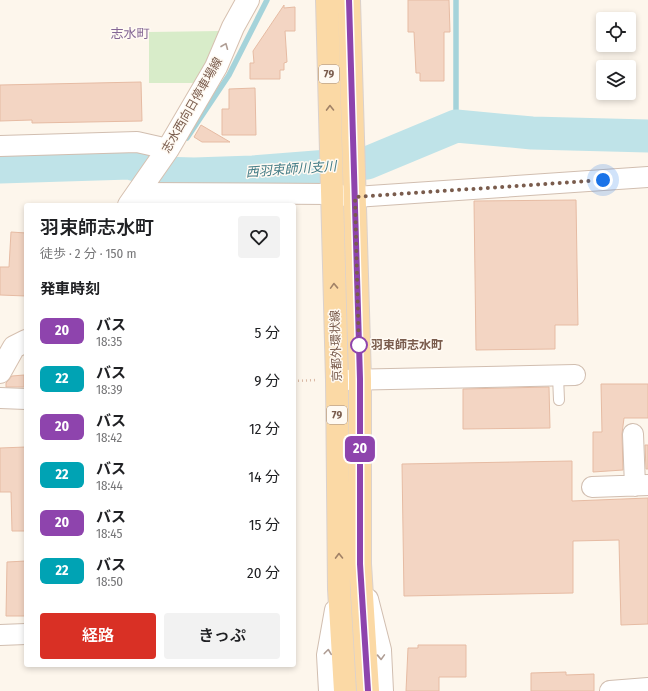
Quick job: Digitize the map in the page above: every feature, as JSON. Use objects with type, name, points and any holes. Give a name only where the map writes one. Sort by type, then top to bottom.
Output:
[{"type":"main road","name":"志水西向日停車場線","points":[[148,178],[216,67],[233,27],[248,0]]},
{"type":"main road","name":"京都外環状線","points":[[327,0],[337,380],[339,589],[345,691]]},
{"type":"main road","name":"京都外環状線","points":[[349,0],[360,379],[360,564],[368,691]]},
{"type":"main road","points":[[0,372],[13,344]]},
{"type":"street","points":[[0,146],[136,142],[148,178],[355,187],[648,177]]},
{"type":"street","points":[[337,380],[566,375]]},
{"type":"street","points":[[0,398],[24,399]]},
{"type":"street","points":[[592,487],[642,485],[633,434]]},
{"type":"street","points":[[360,564],[381,650],[383,691]]},
{"type":"street","points":[[328,691],[328,655],[339,589]]},
{"type":"street","points":[[0,635],[24,634]]},
{"type":"street","points":[[610,691],[648,688]]},
{"type":"lane","points":[[559,400],[566,375]]},
{"type":"green space","points":[[220,31],[200,83],[149,83],[149,32]]},
{"type":"building","points":[[408,0],[449,0],[450,32],[444,32],[444,81],[420,81],[420,73],[416,73],[414,32],[408,32]]},
{"type":"building","points":[[284,5],[284,8],[295,7],[295,31],[285,31],[287,62],[284,63],[284,70],[280,70],[280,79],[250,79],[250,63],[254,63],[253,51]]},
{"type":"building","points":[[141,82],[142,121],[32,123],[32,120],[0,121],[0,85]]},
{"type":"building","points":[[255,88],[256,135],[222,135],[222,109],[229,109],[229,89]]},
{"type":"building","points":[[201,125],[230,142],[202,142],[194,137]]},
{"type":"building","points":[[576,200],[578,325],[555,325],[555,349],[476,350],[474,201]]},
{"type":"building","points":[[11,232],[24,233],[24,296],[0,295],[0,267],[9,267]]},
{"type":"building","points":[[24,375],[24,387],[6,387],[6,383],[12,376]]},
{"type":"building","points":[[601,384],[648,384],[648,418],[624,418],[622,434],[623,470],[593,472],[593,432],[602,432]]},
{"type":"building","points":[[549,387],[550,428],[463,429],[463,389]]},
{"type":"building","points":[[645,445],[648,445],[648,469],[646,469]]},
{"type":"building","points":[[24,447],[24,531],[12,531],[11,492],[0,492],[0,448]]},
{"type":"building","points":[[572,461],[572,501],[648,498],[648,624],[621,625],[619,540],[573,541],[573,593],[404,596],[402,464]]},
{"type":"building","points":[[24,561],[24,616],[6,616],[7,562]]},
{"type":"building","points":[[418,645],[466,645],[466,677],[439,677],[439,691],[406,691],[408,648],[418,648]]},
{"type":"building","points":[[566,672],[566,675],[594,674],[594,691],[531,691],[531,673]]},
{"type":"waterway","points":[[187,138],[229,75],[267,0]]},
{"type":"waterway","points":[[456,0],[456,126]]},
{"type":"waterway","name":"西羽束師川支川","points":[[0,167],[130,163],[160,173],[194,174],[253,172],[367,163],[456,126],[532,133],[648,136]]},
{"type":"bus line","name":"20","points":[[349,0],[360,379],[360,564],[368,691]]},
{"type":"place","name":"羽束師志水町","points":[[359,345]]},
{"type":"district","name":"志水町","points":[[130,33]]},
{"type":"route","points":[[359,345],[359,352],[355,197],[603,180]]}]
